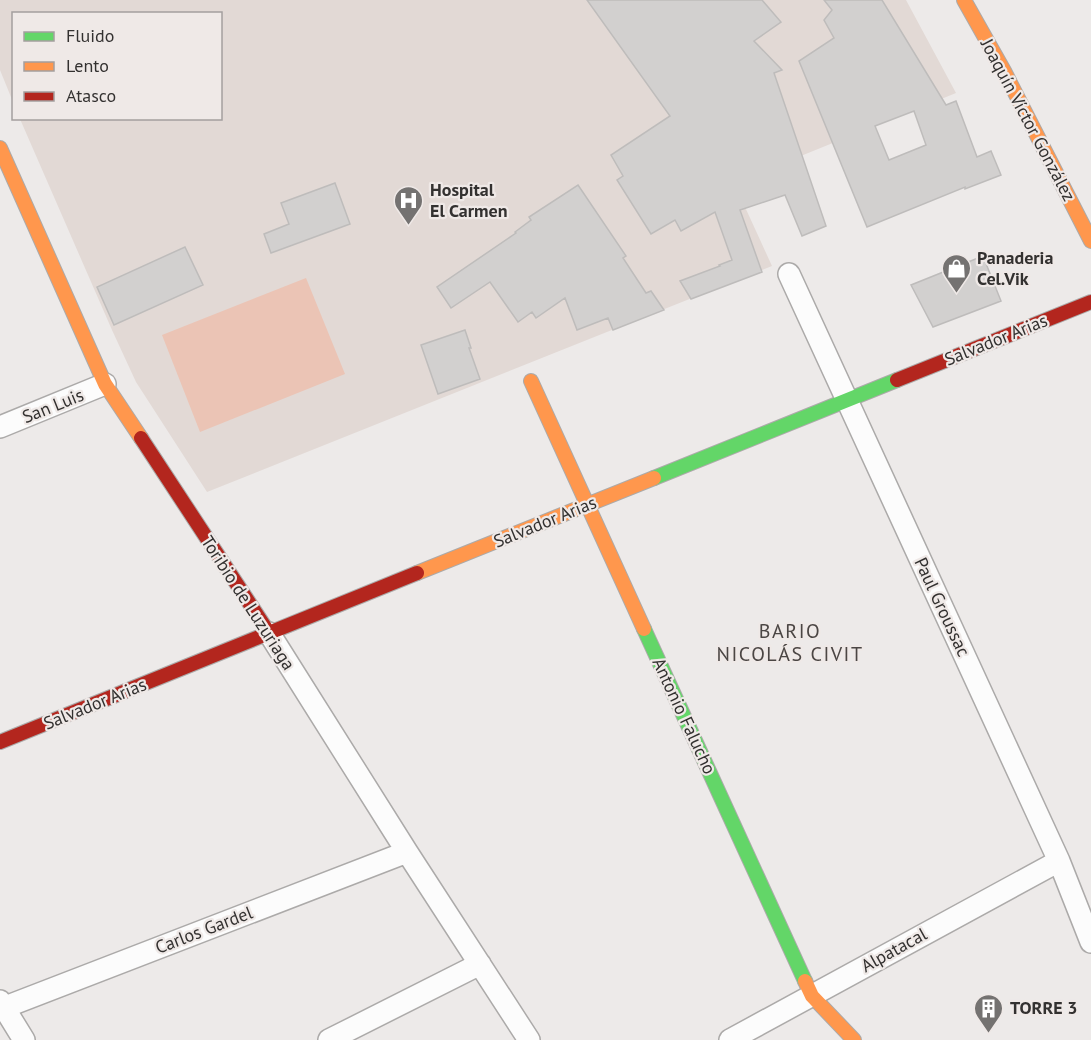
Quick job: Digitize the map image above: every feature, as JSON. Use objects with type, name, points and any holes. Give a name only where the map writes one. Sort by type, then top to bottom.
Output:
[{"type":"street","name":"Joaquín Víctor González","points":[[964,0],[1004,71],[1091,241]]},
{"type":"street","name":"Toribio de Luzuriaga","points":[[2,156],[105,384],[529,1040]]},
{"type":"street","name":"Paul Groussac","points":[[789,274],[1059,861],[1091,942]]},
{"type":"street","name":"Salvador Arias","points":[[0,742],[1091,302]]},
{"type":"street","name":"Antonio Falucho","points":[[531,381],[812,996],[854,1040]]},
{"type":"street","name":"San Luis","points":[[0,428],[105,384]]},
{"type":"street","name":"Carlos Gardel","points":[[1,1006],[407,852]]},
{"type":"street","name":"Alpatacal","points":[[730,1040],[1059,861]]},
{"type":"street","points":[[329,1040],[480,964]]},
{"type":"street","points":[[1,1006],[24,1040]]},
{"type":"shaded area","name":"Hospital El Carmen","points":[[0,0],[906,0],[956,93],[734,183],[772,266],[207,492],[136,382],[20,120],[222,120],[222,12],[12,12],[12,100],[0,70]]},
{"type":"shaded area","points":[[306,278],[345,374],[200,432],[162,335]]},
{"type":"building","points":[[587,0],[762,0],[781,22],[754,41],[782,70],[774,73],[826,226],[802,236],[785,195],[740,210],[762,272],[691,299],[680,281],[732,260],[715,212],[681,231],[675,220],[651,234],[617,180],[623,176],[611,155],[670,116]]},
{"type":"building","points":[[824,0],[882,0],[946,105],[956,101],[977,157],[991,151],[1001,175],[965,189],[965,187],[867,227],[799,61],[834,38],[824,20],[832,10]],"holes":[[[914,111],[926,145],[889,160],[875,126]]]},
{"type":"building","points":[[335,183],[350,224],[271,253],[264,234],[289,224],[281,203]]},
{"type":"building","points":[[578,185],[626,256],[623,258],[646,293],[651,291],[664,310],[613,330],[608,318],[577,330],[565,298],[536,318],[532,312],[518,322],[490,282],[451,308],[437,287],[516,233],[531,220],[529,217]]},
{"type":"building","points":[[185,247],[203,285],[114,325],[97,287]]},
{"type":"building","name":"Panaderia Cel.Vik","points":[[983,256],[1001,301],[933,327],[911,285]]},
{"type":"building","points":[[465,330],[480,379],[438,394],[421,345]]},
{"type":"traffic: fast","points":[[654,478],[897,380]]},
{"type":"traffic: fast","points":[[644,629],[805,981]]},
{"type":"traffic: slow","points":[[964,0],[1004,71],[1091,241]]},
{"type":"traffic: slow","points":[[0,148],[105,384],[141,438]]},
{"type":"traffic: slow","points":[[531,381],[644,629]]},
{"type":"traffic: slow","points":[[417,573],[654,478]]},
{"type":"traffic: slow","points":[[805,981],[812,996],[854,1040]]},
{"type":"traffic: jam","points":[[897,380],[1091,302]]},
{"type":"traffic: jam","points":[[141,438],[269,633]]},
{"type":"traffic: jam","points":[[0,742],[417,573]]},
{"type":"place","name":"Hospital El Carmen","points":[[409,226]]},
{"type":"place","name":"Panaderia Cel.Vik","points":[[956,294]]},
{"type":"place","name":"TORRE 3","points":[[989,1034]]},
{"type":"district","name":"BARIO NICOLÁS CIVIT","points":[[790,642]]}]
